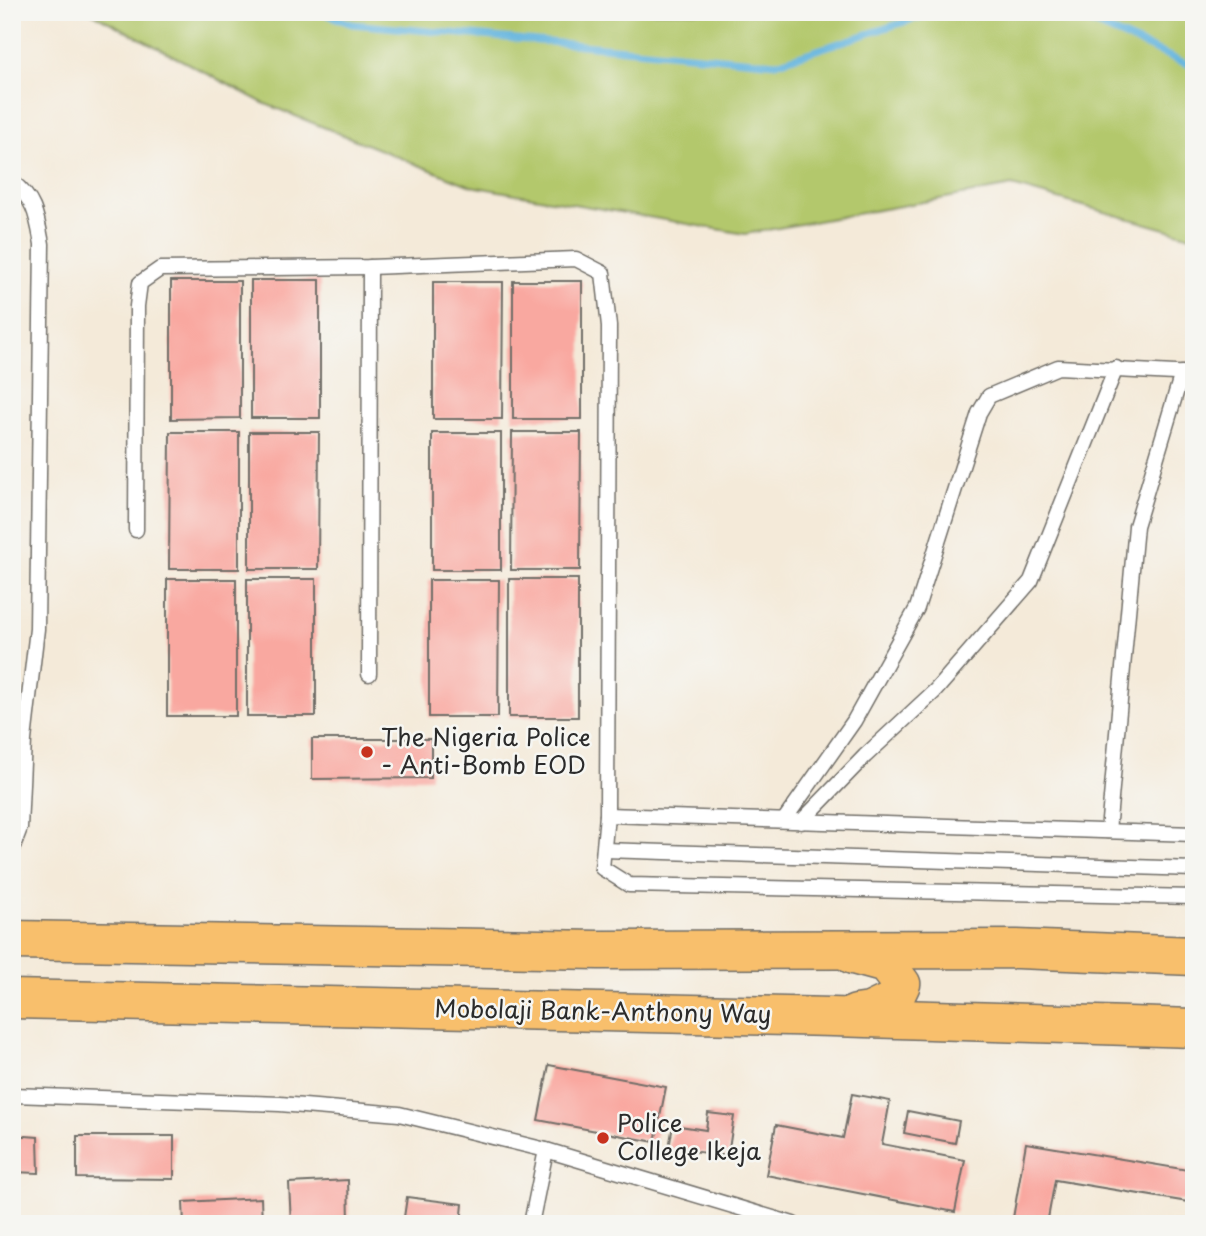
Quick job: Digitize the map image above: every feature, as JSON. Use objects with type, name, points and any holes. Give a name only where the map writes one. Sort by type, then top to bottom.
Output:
[{"type":"main road","points":[[12,940],[829,952],[1116,951],[1194,956]]},
{"type":"main road","points":[[972,950],[931,966],[919,982],[919,993],[925,1004],[936,1011],[976,1021]]},
{"type":"main road","points":[[829,952],[886,964],[901,984],[893,1001],[883,1007],[870,1012],[833,1017]]},
{"type":"main road","name":"Mobolaji Bank-Anthony Way","points":[[12,999],[833,1017],[1194,1028]]},
{"type":"lane","points":[[12,182],[27,193],[36,208],[42,244],[37,629],[24,740],[20,828],[12,849]]},
{"type":"lane","points":[[136,530],[137,306],[140,283],[159,269],[370,267],[576,259],[603,274],[609,326],[607,815],[602,868],[629,885],[1194,897]]},
{"type":"lane","points":[[369,674],[370,267]]},
{"type":"lane","points":[[785,819],[854,721],[917,608],[979,413],[989,396],[1058,367],[1188,373],[1136,526],[1108,831]]},
{"type":"lane","points":[[801,822],[865,756],[935,691],[1031,581],[1116,368]]},
{"type":"lane","points":[[607,815],[1194,834]]},
{"type":"lane","points":[[604,850],[1194,869]]},
{"type":"lane","points":[[12,1095],[280,1104],[399,1114],[545,1150],[793,1224]]},
{"type":"lane","points":[[531,1224],[545,1150]]},
{"type":"green space","points":[[90,12],[1194,12],[1194,237],[1012,186],[745,234],[471,186],[263,103]]},
{"type":"building","points":[[251,280],[320,280],[320,418],[251,418]]},
{"type":"building","points":[[171,281],[240,281],[240,418],[171,419]]},
{"type":"building","points":[[513,281],[582,281],[582,419],[513,419]]},
{"type":"building","points":[[433,282],[503,282],[502,419],[433,419]]},
{"type":"building","points":[[170,432],[239,432],[239,569],[169,569]]},
{"type":"building","points":[[249,432],[319,432],[318,569],[249,569]]},
{"type":"building","points":[[512,432],[581,432],[580,570],[511,570]]},
{"type":"building","points":[[432,433],[501,433],[501,570],[432,570]]},
{"type":"building","points":[[167,579],[236,579],[236,716],[167,716]]},
{"type":"building","points":[[247,579],[316,579],[316,716],[247,716]]},
{"type":"building","points":[[509,579],[578,579],[578,717],[509,717]]},
{"type":"building","points":[[429,580],[499,580],[498,717],[429,717]]},
{"type":"building","points":[[312,739],[431,739],[431,778],[312,779]]},
{"type":"building","points":[[549,1065],[666,1087],[655,1142],[538,1120]]},
{"type":"building","points":[[852,1094],[890,1101],[882,1144],[965,1160],[955,1212],[766,1175],[776,1125],[843,1138]]},
{"type":"building","points":[[908,1111],[959,1121],[955,1143],[904,1133]]},
{"type":"building","points":[[708,1113],[734,1116],[728,1156],[669,1148],[673,1125],[706,1130]]},
{"type":"building","points":[[12,1135],[38,1137],[39,1173],[12,1172]]},
{"type":"building","points":[[77,1136],[174,1136],[174,1179],[77,1178]]},
{"type":"building","points":[[1026,1143],[1194,1171],[1194,1203],[1055,1180],[1047,1224],[1013,1218]]},
{"type":"building","points":[[348,1180],[349,1221],[291,1224],[289,1183]]},
{"type":"building","points":[[407,1197],[463,1204],[461,1224],[403,1224]]},
{"type":"building","points":[[261,1198],[262,1224],[184,1224],[183,1202]]},
{"type":"waterway","points":[[320,12],[352,24],[776,63],[936,12]]},
{"type":"waterway","points":[[1067,12],[1194,67]]},
{"type":"place","name":"The Nigeria Police - Anti-Bomb EOD","points":[[367,752]]},
{"type":"place","name":"Police College Ikeja","points":[[603,1138]]}]
